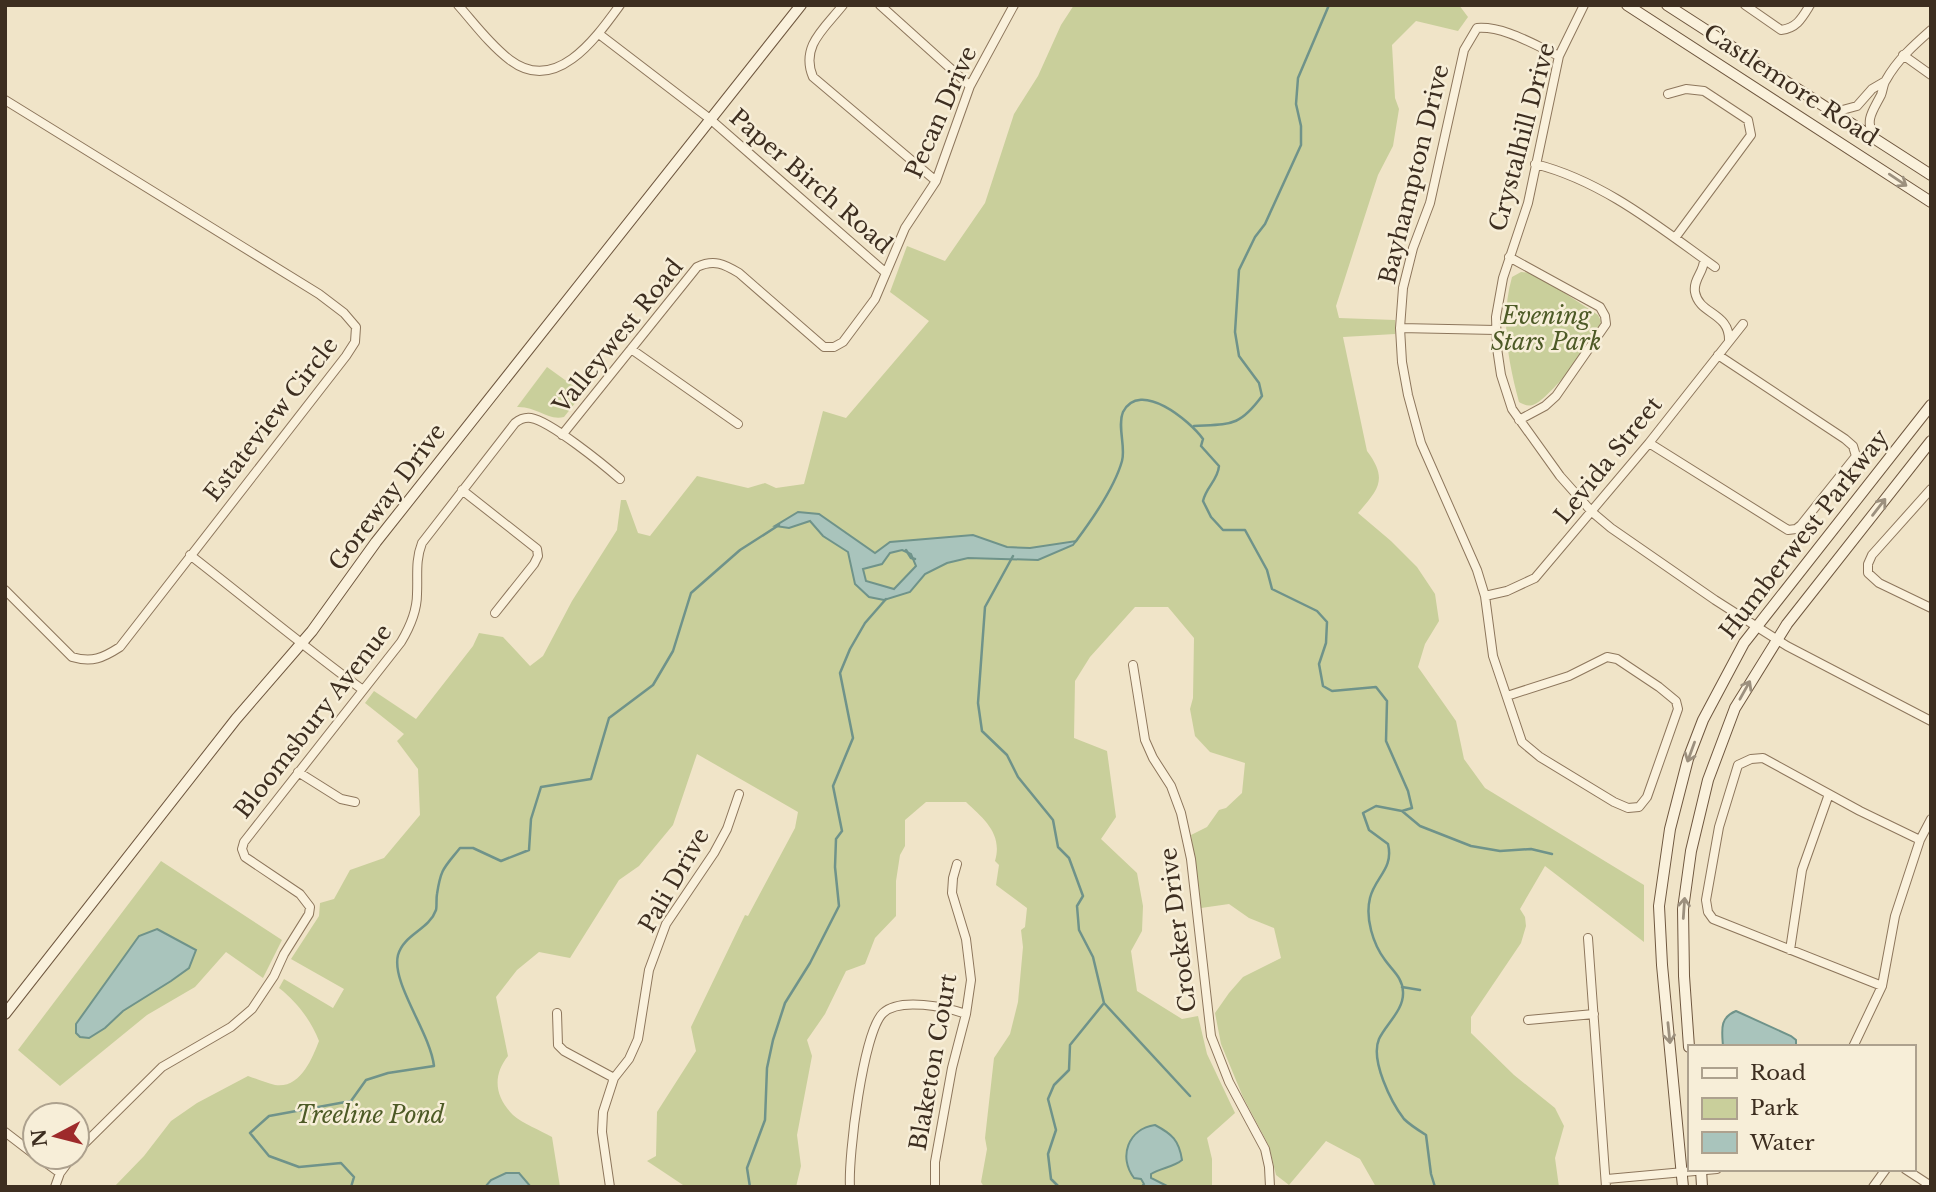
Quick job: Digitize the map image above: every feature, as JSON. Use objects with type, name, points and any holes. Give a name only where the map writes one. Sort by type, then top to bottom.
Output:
[{"type":"main road","name":"Goreway Drive","points":[[5,1014],[236,719],[302,643],[376,542],[801,5]]},
{"type":"main road","name":"Castlemore Road","points":[[1627,5],[1931,202]]},
{"type":"main road","name":"Castlemore Road","points":[[1667,5],[1931,175]]},
{"type":"main road","name":"Humberwest Parkway","points":[[1683,1187],[1662,965],[1660,906],[1663,870],[1681,781],[1703,720],[1738,653],[1756,626],[1931,405]]},
{"type":"main road","name":"Humberwest Parkway","points":[[1689,1045],[1683,909],[1696,823],[1708,780],[1735,708],[1776,639],[1931,441]]},
{"type":"street","points":[[458,5],[497,49],[511,61],[529,70],[552,70],[571,61],[599,34],[620,5]]},
{"type":"street","points":[[844,5],[811,46],[808,66],[813,77],[936,181]]},
{"type":"street","points":[[880,5],[970,86]]},
{"type":"street","name":"Pecan Drive","points":[[886,273],[905,228],[936,181],[970,86],[1014,5]]},
{"type":"street","name":"Crystalhill Drive","points":[[1584,5],[1559,56],[1528,203],[1503,278],[1496,330],[1505,392],[1519,420],[1560,476],[1592,512],[1611,528],[1776,639],[1838,675],[1931,721]]},
{"type":"street","points":[[1745,5],[1781,30],[1791,29],[1800,22],[1810,5]]},
{"type":"street","name":"Bayhampton Drive","points":[[1507,696],[1569,676],[1607,657],[1617,659],[1676,701],[1678,709],[1647,797],[1640,807],[1628,808],[1614,802],[1540,757],[1522,742],[1493,656],[1485,596],[1478,570],[1421,443],[1402,362],[1400,328],[1403,288],[1413,248],[1430,203],[1464,50],[1472,34],[1477,28],[1488,27],[1559,56]]},
{"type":"street","points":[[1835,112],[1857,106],[1872,89],[1884,82],[1903,55],[1931,30]]},
{"type":"street","name":"Paper Birch Road","points":[[599,34],[710,119],[886,273]]},
{"type":"street","points":[[1903,55],[1931,75]]},
{"type":"street","points":[[1873,136],[1870,130],[1870,115],[1882,93],[1884,82]]},
{"type":"street","points":[[1668,94],[1686,89],[1704,91],[1748,120],[1751,135],[1675,238]]},
{"type":"street","name":"Estateview Circle","points":[[5,100],[319,294],[344,313],[356,327],[355,342],[346,356],[120,647],[104,657],[87,662],[72,657],[5,590]]},
{"type":"street","points":[[1535,164],[1555,169],[1593,185],[1715,267]]},
{"type":"street","points":[[1509,257],[1600,307],[1606,324],[1556,396],[1545,406],[1519,420]]},
{"type":"street","points":[[1704,260],[1704,268],[1695,281],[1696,297],[1728,326],[1729,341]]},
{"type":"street","name":"Valleywest Road","points":[[562,435],[697,267],[707,263],[724,264],[739,273],[824,347],[834,347],[844,342],[875,299],[886,273]]},
{"type":"street","name":"Levida Street","points":[[1485,596],[1507,591],[1535,578],[1649,443],[1743,324]]},
{"type":"street","points":[[1400,328],[1496,330]]},
{"type":"street","points":[[631,349],[738,424]]},
{"type":"street","points":[[1649,443],[1788,530],[1801,525],[1856,456],[1853,446],[1845,439],[1718,355]]},
{"type":"street","name":"Bloomsbury Avenue","points":[[91,1137],[162,1067],[242,1019],[274,976],[284,954],[309,914],[310,906],[300,894],[245,857],[242,849],[244,842],[406,634],[416,606],[416,566],[422,543],[515,423],[522,418],[533,418],[562,435],[620,479]]},
{"type":"street","points":[[1931,489],[1872,555],[1868,573],[1879,583],[1931,608]]},
{"type":"street","points":[[462,490],[537,549],[538,556],[534,564],[495,613]]},
{"type":"street","points":[[190,555],[363,690]]},
{"type":"street","name":"Crocker Drive","points":[[1133,665],[1146,740],[1153,758],[1171,786],[1181,813],[1188,847],[1211,1037],[1229,1082],[1262,1141],[1268,1158],[1270,1187]]},
{"type":"street","points":[[1882,986],[1713,919],[1708,912],[1706,900],[1719,827],[1738,765],[1751,759],[1763,758],[1920,840]]},
{"type":"street","points":[[298,772],[341,799],[355,802]]},
{"type":"street","name":"Pali Drive","points":[[610,1187],[602,1122],[614,1078],[629,1059],[638,1039],[649,970],[666,924],[714,853],[727,829],[739,794]]},
{"type":"street","points":[[1790,950],[1802,870],[1829,794]]},
{"type":"street","points":[[1854,1045],[1882,986],[1895,916],[1920,840],[1931,819]]},
{"type":"street","name":"Blaketon Court","points":[[935,1187],[935,1162],[971,980],[966,939],[953,893],[957,864]]},
{"type":"street","points":[[1588,938],[1606,1183],[1692,1171]]},
{"type":"street","points":[[850,1187],[851,1145],[865,1066],[873,1029],[881,1014],[899,1005],[915,1005],[952,1009],[966,1014]]},
{"type":"street","points":[[557,1013],[558,1045],[564,1051],[614,1078]]},
{"type":"street","points":[[1528,1020],[1594,1014]]},
{"type":"street","points":[[5,1132],[21,1144]]},
{"type":"street","points":[[54,1187],[60,1173],[57,1171]]},
{"type":"street","points":[[1873,1187],[1885,1171]]},
{"type":"street","points":[[1908,1171],[1931,1186]]},
{"type":"green space","name":"Treeline Pond","points":[[1074,5],[1459,5],[1468,17],[1458,31],[1416,21],[1392,45],[1395,98],[1399,109],[1393,146],[1378,175],[1336,306],[1339,318],[1395,320],[1395,334],[1343,337],[1367,451],[1374,461],[1379,477],[1376,490],[1358,513],[1417,567],[1435,594],[1439,621],[1425,644],[1418,667],[1456,721],[1464,759],[1485,788],[1644,885],[1644,942],[1545,866],[1520,909],[1526,926],[1521,943],[1471,1017],[1471,1033],[1514,1075],[1555,1108],[1564,1126],[1555,1158],[1559,1187],[1376,1187],[1360,1159],[1326,1141],[1289,1185],[1276,1175],[1269,1146],[1243,1097],[1221,1044],[1215,1013],[1243,977],[1281,958],[1274,928],[1249,918],[1229,904],[1201,908],[1191,835],[1207,827],[1219,810],[1226,808],[1242,793],[1245,763],[1210,752],[1195,736],[1190,709],[1193,698],[1194,638],[1168,607],[1135,607],[1090,657],[1075,681],[1074,738],[1107,751],[1116,817],[1101,839],[1137,873],[1143,906],[1142,931],[1131,951],[1137,991],[1182,1019],[1198,1016],[1207,1054],[1235,1113],[1207,1138],[1212,1159],[1212,1187],[984,1187],[981,1182],[987,1149],[985,1138],[994,1058],[1010,1034],[1018,1002],[1023,947],[1021,930],[1025,927],[1027,908],[996,885],[999,865],[995,861],[997,851],[994,835],[985,821],[966,802],[926,802],[905,820],[905,846],[900,855],[896,881],[896,916],[875,938],[865,964],[846,971],[825,1014],[807,1040],[812,1056],[797,1135],[801,1166],[796,1187],[686,1187],[647,1161],[656,1156],[657,1112],[696,1051],[691,1027],[745,915],[748,916],[795,828],[798,812],[697,754],[673,825],[639,866],[619,880],[570,958],[539,952],[517,970],[496,997],[508,1056],[498,1079],[499,1094],[513,1115],[552,1137],[560,1187],[114,1187],[144,1156],[171,1121],[197,1103],[248,1076],[275,1085],[284,1085],[298,1078],[309,1064],[319,1041],[302,1012],[279,988],[284,979],[333,1008],[344,989],[291,959],[319,916],[320,903],[334,899],[350,870],[384,858],[420,815],[418,769],[397,741],[404,734],[365,703],[374,691],[416,719],[473,646],[479,633],[503,637],[530,666],[543,656],[572,601],[617,530],[621,500],[626,500],[638,533],[650,536],[697,476],[748,488],[765,483],[776,488],[804,484],[823,411],[846,418],[929,321],[890,292],[907,246],[945,261],[985,203],[1014,114],[1038,76],[1061,25]]},
{"type":"green space","name":"Evening Stars Park","points":[[1521,272],[1534,273],[1598,315],[1601,321],[1594,339],[1569,371],[1549,393],[1531,405],[1519,402],[1507,340],[1508,293],[1512,277]]},
{"type":"green space","points":[[547,367],[583,393],[564,417],[552,417],[517,407]]},
{"type":"green space","points":[[161,861],[282,940],[263,978],[226,952],[195,987],[147,1015],[60,1086],[18,1050]]},
{"type":"water","points":[[798,512],[819,514],[875,553],[890,542],[973,535],[1007,547],[1030,548],[1076,541],[1073,545],[1038,560],[968,558],[947,563],[925,574],[910,592],[884,600],[869,597],[855,584],[848,552],[823,536],[810,521],[789,528],[775,526]],"holes":[[[902,550],[911,554],[916,566],[894,589],[866,581],[863,569],[882,564],[890,553]]]},
{"type":"water","points":[[157,929],[196,950],[189,968],[123,1011],[105,1028],[89,1038],[80,1037],[76,1033],[76,1024],[139,936]]},
{"type":"water","points":[[1736,1011],[1791,1036],[1796,1040],[1796,1045],[1723,1045],[1724,1021]]},
{"type":"water","points":[[1155,1125],[1174,1138],[1182,1160],[1151,1174],[1151,1178],[1169,1187],[1141,1187],[1144,1184],[1141,1179],[1134,1178],[1129,1170],[1126,1153],[1132,1138],[1138,1132]]},
{"type":"water","points":[[506,1173],[519,1173],[531,1187],[485,1187],[491,1180]]},
{"type":"waterway","points":[[1194,426],[1226,424],[1240,419],[1262,396],[1259,383],[1239,356],[1235,332],[1239,270],[1255,237],[1265,224],[1301,145],[1301,126],[1296,104],[1298,78],[1329,5]]},
{"type":"waterway","points":[[1076,541],[1102,503],[1119,471],[1123,455],[1121,418],[1131,403],[1141,400],[1164,406],[1197,431],[1203,439],[1201,446],[1219,466],[1203,501],[1211,517],[1223,530],[1245,530],[1267,570],[1272,589],[1317,611],[1327,622],[1326,643],[1319,664],[1323,686],[1332,691],[1376,687],[1387,701],[1386,741],[1408,791],[1412,808],[1402,811]]},
{"type":"waterway","points":[[351,1187],[354,1177],[341,1163],[299,1167],[269,1156],[250,1133],[269,1116],[351,1101],[366,1080],[388,1073],[434,1066],[426,1038],[405,993],[397,966],[398,955],[405,942],[433,917],[438,885],[444,869],[460,848],[473,848],[501,861],[529,850],[531,819],[541,787],[591,779],[609,718],[653,685],[673,651],[691,593],[740,550],[779,525]]},
{"type":"waterway","points":[[906,550],[911,558],[915,559]]},
{"type":"waterway","points":[[1013,556],[985,607],[978,703],[982,731],[1007,755],[1018,777],[1053,820],[1058,847],[1069,858],[1083,896],[1077,906],[1079,930],[1093,957],[1104,1003],[1190,1096]]},
{"type":"waterway","points":[[750,1187],[747,1168],[765,1120],[767,1068],[773,1040],[785,1003],[810,963],[839,906],[835,867],[836,839],[842,831],[833,786],[853,738],[840,673],[865,623],[886,599]]},
{"type":"waterway","points":[[1435,1187],[1426,1135],[1406,1121],[1399,1112],[1383,1080],[1377,1058],[1379,1039],[1401,1005],[1403,987],[1381,954],[1371,930],[1370,898],[1386,867],[1389,853],[1388,844],[1369,830],[1363,813],[1376,806],[1402,811],[1420,826],[1471,846],[1500,851],[1531,849],[1552,854]]},
{"type":"waterway","points":[[1402,987],[1420,990]]},
{"type":"waterway","points":[[1059,1187],[1051,1179],[1048,1154],[1056,1130],[1048,1099],[1054,1085],[1069,1070],[1070,1045],[1104,1003]]}]
